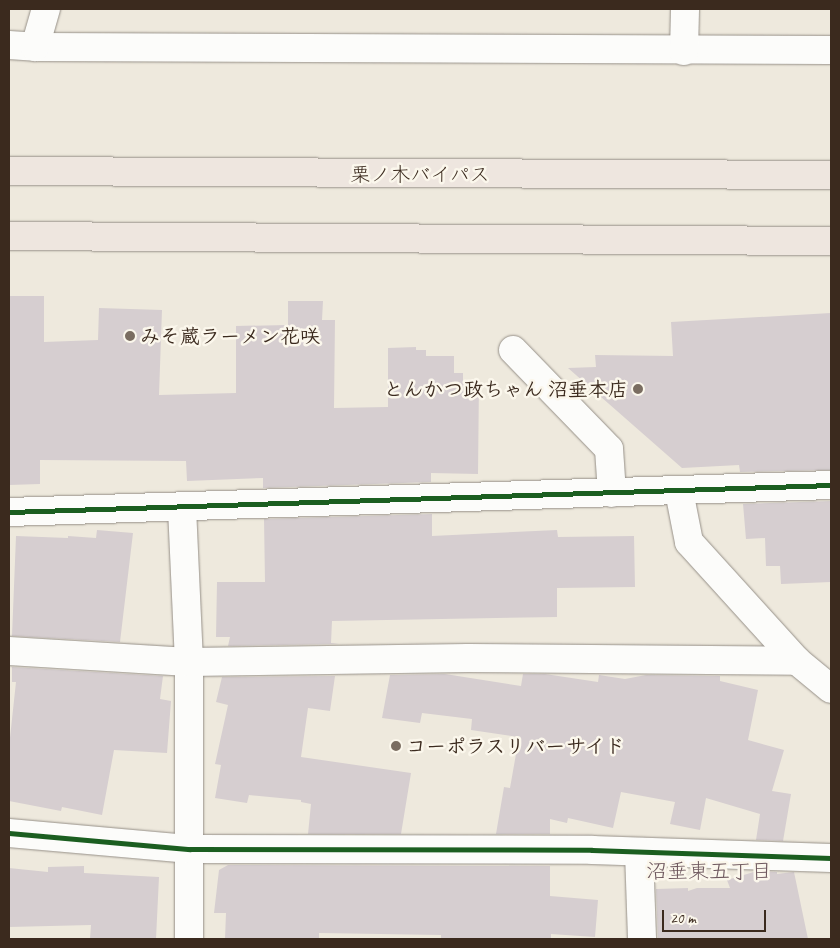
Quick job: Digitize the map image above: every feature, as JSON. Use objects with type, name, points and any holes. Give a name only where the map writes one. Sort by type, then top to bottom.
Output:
[{"type":"main road","name":"栗ノ木バイパス","points":[[9,171],[831,175]]},
{"type":"main road","points":[[9,236],[831,241]]},
{"type":"street","points":[[36,47],[46,9]]},
{"type":"street","points":[[684,51],[685,9]]},
{"type":"street","points":[[9,45],[36,47],[684,51],[831,50]]},
{"type":"street","points":[[513,350],[609,449],[612,493]]},
{"type":"street","points":[[9,512],[182,508],[831,485]]},
{"type":"street","points":[[679,491],[689,542],[797,661],[831,689]]},
{"type":"street","points":[[182,508],[189,662],[189,939]]},
{"type":"street","points":[[9,651],[189,662],[468,658],[797,661]]},
{"type":"street","points":[[9,833],[190,849],[639,852],[831,858]]},
{"type":"street","points":[[639,852],[642,939]]},
{"type":"building","points":[[9,296],[44,296],[44,342],[98,340],[99,308],[162,310],[159,395],[236,393],[236,326],[288,325],[288,301],[323,301],[322,320],[335,320],[334,408],[388,407],[388,348],[416,347],[416,350],[426,350],[426,356],[454,356],[454,373],[463,373],[463,380],[479,380],[478,474],[431,473],[431,482],[263,488],[263,478],[187,481],[186,461],[40,460],[40,484],[9,485]]},
{"type":"building","points":[[831,313],[831,470],[740,472],[739,465],[682,468],[568,368],[596,367],[595,355],[673,356],[671,322]]},
{"type":"building","points":[[831,501],[831,582],[781,584],[780,566],[766,566],[765,538],[746,539],[743,504]]},
{"type":"building","points":[[432,514],[432,536],[557,530],[558,537],[634,536],[635,587],[557,588],[557,617],[332,621],[331,643],[339,644],[228,646],[230,637],[216,637],[217,582],[265,582],[264,519]]},
{"type":"building","points":[[97,530],[133,533],[120,642],[12,636],[16,536],[96,538]]},
{"type":"building","points":[[12,667],[163,676],[160,699],[171,701],[167,753],[114,750],[102,815],[62,807],[61,811],[9,801],[9,747],[16,682],[12,682]]},
{"type":"building","points":[[445,674],[521,686],[523,674],[545,674],[598,682],[599,675],[625,679],[646,675],[720,676],[720,681],[758,690],[748,740],[784,750],[772,791],[791,794],[783,841],[756,840],[760,814],[706,798],[700,830],[670,824],[675,802],[621,792],[613,828],[568,818],[567,823],[550,819],[550,834],[496,834],[504,787],[510,788],[519,737],[471,730],[472,719],[422,713],[420,723],[382,718],[390,675]]},
{"type":"building","points":[[335,676],[330,711],[308,708],[301,757],[411,773],[401,834],[308,834],[311,804],[301,802],[301,800],[249,795],[247,803],[215,798],[221,765],[215,764],[228,705],[216,702],[222,677]]},
{"type":"building","points":[[228,865],[550,866],[550,896],[598,900],[595,937],[551,934],[551,939],[441,939],[441,935],[319,933],[319,939],[225,939],[226,913],[214,913],[219,870]]},
{"type":"building","points":[[84,866],[84,873],[159,877],[156,939],[90,939],[91,925],[9,927],[9,868],[48,872],[48,867]]},
{"type":"building","points":[[757,871],[777,872],[777,874],[794,872],[808,939],[658,939],[656,889],[688,888],[688,891],[697,888],[730,888],[727,880]]},
{"type":"cycle path","points":[[9,512],[831,485]]},
{"type":"cycle path","points":[[9,833],[190,849],[592,850],[831,858]]},
{"type":"place","name":"みそ蔵ラーメン花咲","points":[[130,336]]},
{"type":"place","name":"とんかつ政ちゃん 沼垂本店","points":[[638,389]]},
{"type":"place","name":"コーポラスリバーサイド","points":[[396,746]]},
{"type":"district","name":"沼垂東五丁目","points":[[709,871]]}]
